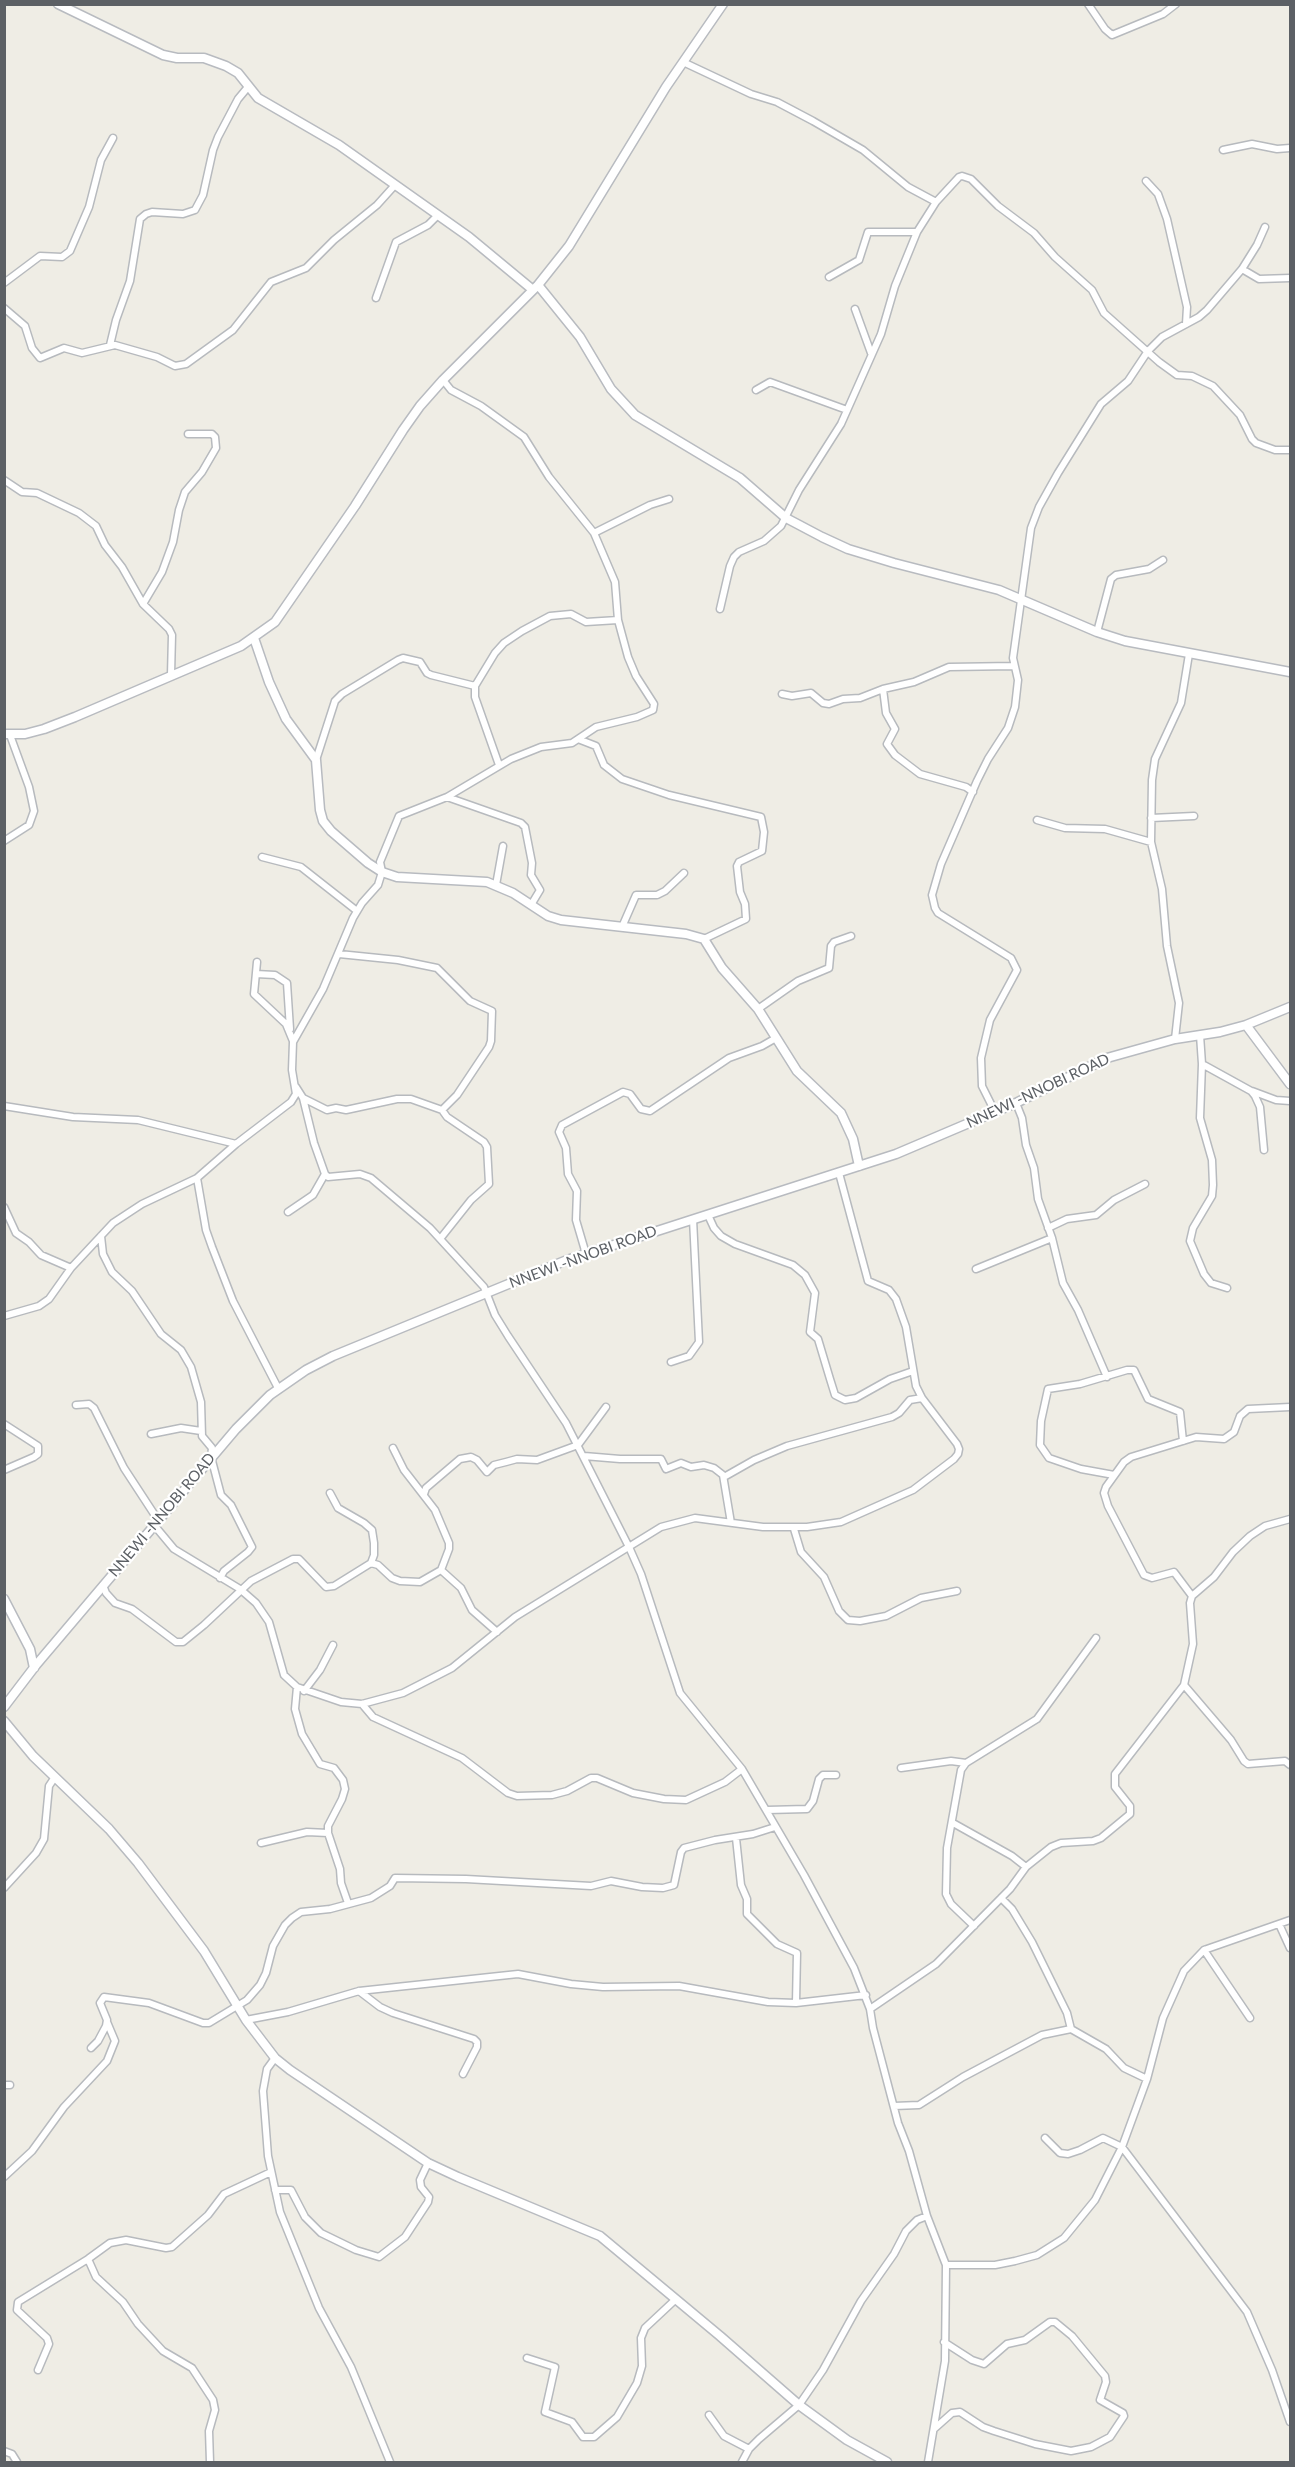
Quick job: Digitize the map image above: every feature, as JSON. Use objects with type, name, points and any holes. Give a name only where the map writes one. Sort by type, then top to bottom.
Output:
[{"type":"main road","points":[[58,4],[163,55],[216,61],[237,73],[258,98],[274,109],[339,145],[536,287],[580,338],[623,403],[635,415],[740,478],[786,518],[848,549],[999,590],[1097,632],[1125,641],[1290,672]]},
{"type":"main road","points":[[7,734],[44,729],[254,638],[275,622],[356,506],[403,430],[443,380],[536,287],[569,246],[683,62],[723,4]]},
{"type":"main road","points":[[254,638],[269,682],[286,719],[316,760],[323,821],[331,831],[382,872],[397,878],[471,880],[496,885],[548,916],[561,920],[697,936],[704,939],[722,968],[758,1009],[807,1082],[841,1113],[853,1138],[860,1166]]},
{"type":"main road","name":"NNEWI -NNOBI ROAD","points":[[4,1707],[156,1522],[256,1408],[278,1388],[333,1356],[486,1292],[586,1254],[896,1154],[1016,1103],[1107,1058],[1176,1039],[1246,1025],[1290,1007]]},
{"type":"main road","points":[[1246,1025],[1290,1084]]},
{"type":"main road","points":[[4,1599],[30,1649],[34,1668]]},
{"type":"main road","points":[[30,1649],[45,1655]]},
{"type":"main road","points":[[4,1721],[33,1756],[109,1829],[138,1863],[192,1934],[246,2020],[275,2058],[323,2094],[428,2163],[600,2236],[799,2405],[847,2440],[887,2463]]},
{"type":"street","points":[[1088,4],[1105,29],[1112,34],[1163,15],[1176,4]]},
{"type":"street","points":[[683,62],[713,78],[777,102],[796,112],[856,146],[895,178],[936,202]]},
{"type":"street","points":[[110,345],[116,320],[130,282],[140,219],[152,212],[183,214],[195,210],[203,195],[218,137],[238,99],[248,87]]},
{"type":"street","points":[[4,283],[40,256],[62,257],[70,251],[89,207],[100,160],[113,138]]},
{"type":"street","points":[[1222,150],[1252,144],[1277,149],[1290,148]]},
{"type":"street","points":[[720,609],[734,557],[739,552],[764,541],[775,532],[786,518],[799,490],[835,434],[881,334],[895,286],[917,232],[936,202],[959,177],[966,176],[971,179],[998,206],[1034,233],[1054,257],[1092,290],[1104,313],[1171,372],[1202,379],[1213,386],[1240,415],[1256,443],[1275,450],[1290,450]]},
{"type":"street","points":[[1146,181],[1158,194],[1167,219],[1186,308],[1186,324]]},
{"type":"street","points":[[4,308],[25,326],[32,348],[40,358],[63,348],[82,353],[110,345],[119,345],[157,357],[175,366],[186,364],[233,330],[271,282],[306,268],[334,240],[377,205],[394,185]]},
{"type":"street","points":[[376,298],[396,242],[428,225],[438,215]]},
{"type":"street","points":[[995,1112],[982,1086],[981,1058],[990,1020],[1017,970],[1011,958],[938,913],[932,901],[941,864],[988,759],[1008,728],[1018,692],[1018,680],[1014,666],[1020,598],[1031,528],[1039,507],[1082,431],[1101,404],[1128,381],[1162,337],[1207,310],[1242,270],[1265,226]]},
{"type":"street","points":[[829,277],[839,269],[859,260],[868,232],[917,232]]},
{"type":"street","points":[[1242,270],[1259,279],[1290,278]]},
{"type":"street","points":[[855,309],[871,353]]},
{"type":"street","points":[[293,1042],[323,989],[357,911],[378,885],[382,872],[380,862],[399,816],[447,797],[499,765],[542,747],[566,745],[596,727],[637,717],[653,710],[654,704],[632,666],[618,620],[615,582],[594,533],[549,477],[524,437],[481,406],[451,390],[443,380]]},
{"type":"street","points":[[756,390],[770,382],[847,410]]},
{"type":"street","points":[[143,604],[162,572],[173,542],[179,510],[186,492],[202,472],[216,448],[215,437],[212,434],[188,434]]},
{"type":"street","points":[[4,480],[22,492],[36,493],[90,520],[122,567],[143,604],[169,628],[172,635],[171,675]]},
{"type":"street","points":[[594,533],[644,508],[669,499]]},
{"type":"street","points":[[1097,632],[1112,579],[1116,575],[1149,569],[1163,560]]},
{"type":"street","points":[[499,765],[479,711],[475,686],[504,643],[538,621],[561,614],[571,614],[586,622],[618,620]]},
{"type":"street","points":[[1176,1039],[1179,1003],[1167,946],[1162,889],[1151,842],[1152,780],[1155,759],[1181,703],[1189,654]]},
{"type":"street","points":[[316,760],[335,701],[342,694],[398,660],[403,658],[420,662],[431,675],[475,686]]},
{"type":"street","points":[[782,694],[792,696],[811,693],[823,703],[829,704],[843,699],[860,698],[883,689],[928,678],[953,666],[1014,666]]},
{"type":"street","points":[[883,689],[886,714],[895,729],[887,744],[895,755],[920,774],[966,787],[973,792]]},
{"type":"street","points":[[4,841],[29,825],[34,811],[28,788],[7,734]]},
{"type":"street","points":[[578,739],[596,746],[604,765],[622,779],[669,795],[760,817],[764,832],[762,851],[739,862],[737,866],[746,919],[704,939]]},
{"type":"street","points":[[447,797],[521,822],[525,827],[532,863],[531,875],[540,890],[531,905]]},
{"type":"street","points":[[1152,818],[1194,816]]},
{"type":"street","points":[[1037,820],[1065,828],[1105,829],[1151,842]]},
{"type":"street","points":[[496,885],[503,846]]},
{"type":"street","points":[[262,857],[301,867],[357,911]]},
{"type":"street","points":[[622,927],[636,895],[657,894],[665,891],[684,873]]},
{"type":"street","points":[[758,1009],[798,981],[829,968],[831,946],[834,942],[851,936]]},
{"type":"street","points":[[339,954],[406,961],[436,968],[470,1001],[492,1011],[489,1047],[457,1095],[442,1110]]},
{"type":"street","points":[[257,962],[254,994],[276,1013],[291,1032]]},
{"type":"street","points":[[4,1316],[39,1306],[49,1299],[71,1268],[113,1223],[141,1204],[197,1178],[236,1144],[291,1102],[296,1094],[296,1087],[292,1070],[293,1042],[287,983],[275,975],[256,974]]},
{"type":"street","points":[[1200,1035],[1202,1064],[1200,1118],[1212,1160],[1213,1185],[1212,1196],[1193,1228],[1190,1241],[1204,1274],[1211,1283],[1227,1288]]},
{"type":"street","points":[[586,1254],[576,1220],[577,1191],[568,1174],[567,1154],[559,1128],[620,1093],[630,1094],[641,1109],[650,1111],[655,1109],[729,1058],[762,1046],[776,1038]]},
{"type":"street","points":[[1202,1064],[1251,1091],[1276,1100],[1290,1101]]},
{"type":"street","points":[[296,1087],[303,1098],[314,1143],[325,1174],[328,1177],[365,1175],[440,1239],[481,1283],[495,1315],[554,1402],[578,1444],[629,1546],[652,1606],[676,1686],[742,1769],[838,1935],[866,1995],[898,2123],[909,2151],[927,2216],[946,2265],[945,2361],[928,2463]]},
{"type":"street","points":[[1251,1091],[1260,1107],[1264,1150]]},
{"type":"street","points":[[303,1098],[327,1110],[336,1108],[346,1110],[402,1099],[442,1110],[447,1117],[484,1142],[487,1148],[489,1184],[471,1200],[440,1239]]},
{"type":"street","points":[[1016,1103],[1034,1168],[1038,1199],[1052,1238],[1063,1283],[1078,1310],[1107,1377]]},
{"type":"street","points":[[4,1106],[73,1117],[138,1120],[236,1144]]},
{"type":"street","points":[[76,1405],[90,1404],[94,1408],[124,1468],[174,1549],[240,1589],[256,1603],[269,1622],[284,1675],[297,1687],[342,1702],[362,1704],[403,1693],[452,1668],[540,1601],[661,1527],[695,1518],[794,1529],[841,1522],[914,1490],[954,1460],[958,1454],[957,1444],[922,1398],[913,1371],[906,1328],[896,1299],[889,1290],[870,1284],[866,1277],[839,1173]]},
{"type":"street","points":[[288,1212],[313,1195],[325,1174]]},
{"type":"street","points":[[197,1178],[206,1230],[212,1247],[233,1301],[278,1388]]},
{"type":"street","points":[[1048,1228],[1067,1219],[1096,1215],[1114,1200],[1145,1184]]},
{"type":"street","points":[[4,1207],[10,1215],[16,1233],[29,1242],[40,1255],[71,1268]]},
{"type":"street","points":[[708,1215],[721,1236],[735,1244],[793,1265],[805,1275],[814,1293],[810,1332],[818,1338],[835,1395],[844,1400],[856,1398],[890,1379],[913,1371]]},
{"type":"street","points":[[671,1362],[689,1356],[699,1342],[693,1219]]},
{"type":"street","points":[[100,1236],[103,1254],[111,1272],[132,1291],[161,1334],[181,1350],[191,1367],[201,1402],[201,1431],[212,1448],[211,1457],[221,1496],[231,1505],[252,1547],[249,1552],[224,1571],[220,1578]]},
{"type":"street","points":[[976,1269],[1052,1238]]},
{"type":"street","points":[[1114,1474],[1062,1464],[1049,1458],[1040,1445],[1042,1411],[1048,1389],[1080,1384],[1134,1370],[1149,1399],[1180,1412],[1183,1440]]},
{"type":"street","points":[[724,1477],[754,1460],[787,1446],[892,1417],[899,1413],[910,1400],[922,1398]]},
{"type":"street","points":[[424,1494],[426,1488],[460,1459],[471,1457],[477,1460],[487,1472],[494,1465],[518,1459],[537,1460],[578,1444],[606,1407]]},
{"type":"street","points":[[1192,1596],[1174,1572],[1152,1578],[1144,1575],[1105,1499],[1106,1487],[1127,1459],[1183,1440],[1206,1437],[1224,1439],[1234,1432],[1240,1416],[1248,1409],[1290,1407]]},
{"type":"street","points":[[4,1424],[35,1443],[38,1449],[34,1457],[4,1470]]},
{"type":"street","points":[[152,1434],[181,1428],[201,1431]]},
{"type":"street","points":[[104,1585],[106,1593],[114,1603],[132,1609],[176,1642],[183,1642],[250,1581],[297,1558],[322,1584],[330,1587],[371,1563],[378,1564],[392,1578],[411,1583],[430,1578],[441,1570],[449,1543],[435,1510],[404,1470],[393,1448]]},
{"type":"street","points":[[584,1456],[630,1460],[661,1459],[666,1468],[681,1463],[691,1467],[704,1465],[714,1468],[724,1477],[731,1523]]},
{"type":"street","points":[[330,1493],[338,1508],[372,1530],[374,1555],[371,1563]]},
{"type":"street","points":[[870,2009],[936,1964],[1001,1898],[1026,1867],[1051,1847],[1061,1843],[1093,1841],[1101,1838],[1130,1814],[1130,1806],[1115,1787],[1114,1774],[1185,1685],[1193,1644],[1190,1604],[1192,1596],[1214,1577],[1233,1552],[1250,1536],[1265,1526],[1290,1519]]},
{"type":"street","points":[[794,1529],[801,1552],[824,1577],[839,1611],[848,1620],[860,1621],[886,1616],[921,1598],[957,1591]]},
{"type":"street","points":[[441,1570],[461,1588],[472,1610],[497,1632]]},
{"type":"street","points":[[974,1926],[951,1904],[946,1894],[947,1848],[961,1770],[966,1763],[1037,1719],[1096,1638]]},
{"type":"street","points":[[304,1690],[320,1670],[333,1645]]},
{"type":"street","points":[[1185,1685],[1231,1740],[1244,1761],[1248,1764],[1285,1761],[1290,1765]]},
{"type":"street","points":[[297,1687],[295,1709],[302,1734],[320,1764],[334,1768],[343,1780],[345,1789],[342,1799],[328,1826],[327,1833],[340,1869],[348,1903]]},
{"type":"street","points":[[362,1704],[373,1717],[462,1758],[508,1793],[517,1796],[552,1795],[567,1791],[591,1778],[597,1778],[633,1793],[664,1799],[686,1800],[725,1782],[742,1769]]},
{"type":"street","points":[[901,1768],[951,1761],[966,1763]]},
{"type":"street","points":[[767,1810],[807,1809],[813,1801],[819,1779],[823,1775],[836,1775]]},
{"type":"street","points":[[4,1888],[40,1846],[46,1827],[49,1786],[55,1777]]},
{"type":"street","points":[[953,1823],[1012,1856],[1026,1867]]},
{"type":"street","points":[[4,2177],[32,2151],[64,2107],[107,2061],[115,2042],[100,2003],[101,1999],[107,1996],[149,2003],[203,2023],[214,2021],[247,2000],[260,1985],[266,1973],[273,1946],[285,1925],[292,1918],[301,1912],[330,1909],[381,1893],[397,1877],[575,1886],[591,1886],[611,1881],[642,1887],[663,1888],[674,1885],[681,1852],[684,1848],[715,1840],[736,1838],[775,1827]]},
{"type":"street","points":[[261,1843],[307,1832],[327,1833]]},
{"type":"street","points":[[736,1838],[741,1885],[747,1899],[747,1914],[777,1944],[797,1953],[796,2003]]},
{"type":"street","points":[[1001,1898],[1012,1909],[1032,1942],[1067,2013],[1071,2030]]},
{"type":"street","points":[[946,2265],[995,2265],[1015,2261],[1037,2255],[1064,2238],[1095,2200],[1122,2147],[1147,2079],[1170,1997],[1184,1971],[1204,1950],[1290,1920]]},
{"type":"street","points":[[1279,1924],[1290,1948]]},
{"type":"street","points":[[1204,1950],[1251,2018]]},
{"type":"street","points":[[246,2020],[288,2012],[359,1990],[518,1974],[571,1984],[603,1987],[679,1986],[751,2000],[796,2003],[866,1995]]},
{"type":"street","points":[[359,1990],[380,2007],[393,2013],[474,2039],[477,2047],[463,2074]]},
{"type":"street","points":[[91,2048],[98,2041],[107,2020]]},
{"type":"street","points":[[894,2106],[919,2105],[963,2077],[1042,2035],[1071,2030],[1106,2049],[1124,2068],[1147,2079]]},
{"type":"street","points":[[275,2058],[267,2069],[263,2091],[271,2172],[280,2212],[319,2308],[361,2389],[390,2463]]},
{"type":"street","points":[[1045,2138],[1060,2153],[1068,2154],[1103,2138],[1122,2147],[1247,2312],[1272,2370],[1290,2422]]},
{"type":"street","points":[[275,2190],[291,2190],[305,2217],[321,2234],[379,2257],[405,2237],[428,2202],[429,2197],[421,2187],[420,2180],[428,2163]]},
{"type":"street","points":[[38,2370],[49,2344],[47,2338],[17,2310],[18,2302],[88,2259],[100,2249],[117,2241],[126,2240],[166,2248],[172,2247],[208,2215],[224,2194],[271,2172]]},
{"type":"street","points":[[742,2463],[749,2449],[799,2405],[823,2370],[861,2301],[888,2263],[906,2231],[917,2220],[927,2216]]},
{"type":"street","points":[[88,2259],[96,2277],[123,2302],[138,2324],[158,2346],[192,2368],[213,2400],[215,2410],[209,2431],[210,2463]]},
{"type":"street","points":[[527,2358],[555,2367],[545,2412],[572,2422],[584,2437],[594,2437],[617,2417],[637,2384],[642,2366],[641,2338],[645,2328],[676,2299]]},
{"type":"street","points":[[934,2430],[952,2413],[960,2412],[994,2432],[1035,2444],[1071,2451],[1091,2447],[1110,2437],[1124,2416],[1123,2413],[1100,2400],[1106,2382],[1105,2376],[1072,2336],[1055,2322],[1050,2322],[1025,2340],[1007,2344],[984,2364],[972,2360],[944,2342]]},
{"type":"street","points":[[709,2415],[724,2436],[749,2449]]},
{"type":"street","points":[[4,2451],[12,2454],[17,2463]]}]
